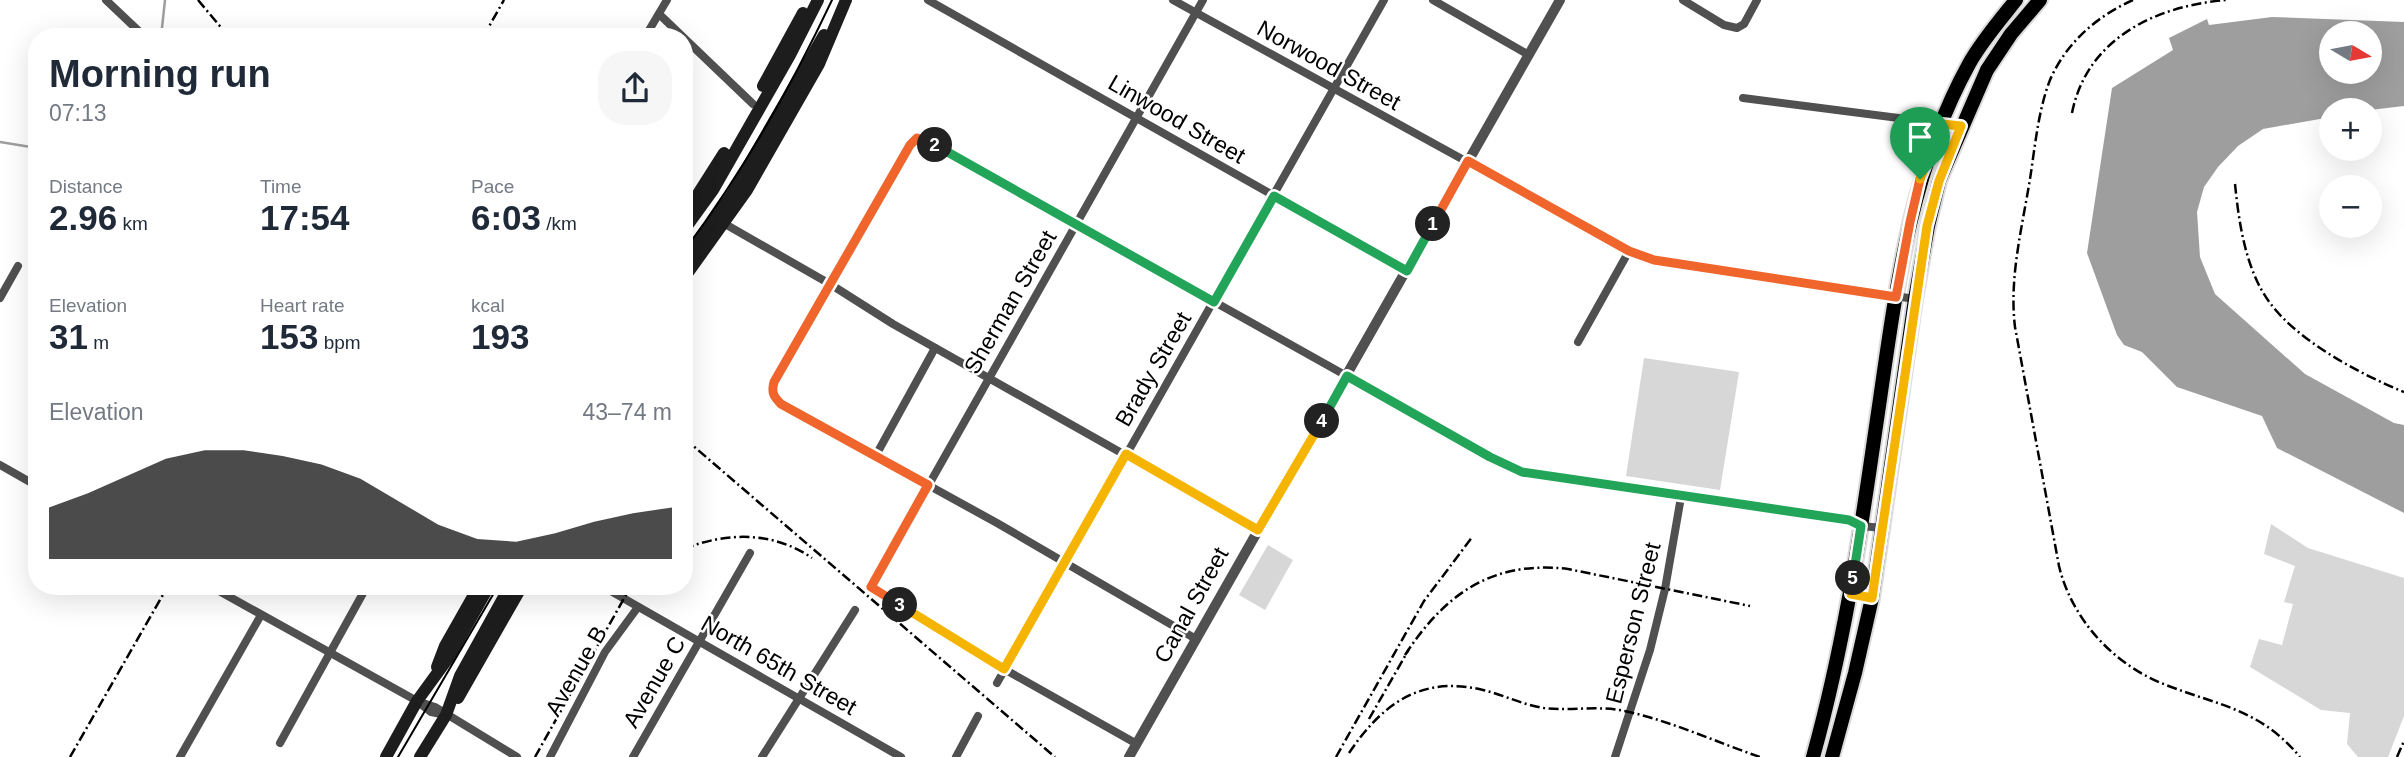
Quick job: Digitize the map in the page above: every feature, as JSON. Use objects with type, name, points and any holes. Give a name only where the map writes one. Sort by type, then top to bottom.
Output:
[{"type":"main road","points":[[693,204],[753,104],[810,0]]},
{"type":"main road","points":[[693,208],[719,179],[790,55],[818,0]]},
{"type":"main road","points":[[693,248],[731,196],[802,76],[841,0]]},
{"type":"main road","points":[[693,266],[747,190],[819,64],[846,0]]},
{"type":"main road","points":[[1813,757],[1837,668],[1851,594],[1896,297],[1920,179],[1969,64],[2016,0]]},
{"type":"main road","points":[[1832,757],[1872,598],[1915,299],[1927,226],[1939,181],[1987,70],[2011,34],[2039,0]]},
{"type":"main road","points":[[1851,594],[1872,598]]},
{"type":"main road","points":[[435,674],[445,646],[474,595]]},
{"type":"main road","points":[[386,757],[416,701],[449,657],[484,595]]},
{"type":"main road","points":[[446,715],[460,676],[505,595]]},
{"type":"main road","points":[[421,757],[517,595]]},
{"type":"street","points":[[106,0],[136,28]]},
{"type":"street","points":[[650,28],[667,0]]},
{"type":"street","name":"Linwood Street","points":[[928,0],[1407,271]]},
{"type":"street","name":"Norwood Street","points":[[1173,0],[1629,251],[1654,260],[1915,299]]},
{"type":"street","name":"Sherman Street","points":[[1004,669],[871,587],[1203,0]]},
{"type":"street","name":"Brady Street","points":[[997,683],[1384,0]]},
{"type":"street","points":[[1433,0],[1530,55]]},
{"type":"street","name":"Canal Street","points":[[1129,757],[1560,0]]},
{"type":"street","points":[[1683,0],[1724,25],[1737,27],[1744,24],[1757,0]]},
{"type":"street","points":[[659,14],[673,28]]},
{"type":"street","points":[[693,47],[753,104]]},
{"type":"street","points":[[1743,98],[1961,126]]},
{"type":"street","points":[[1196,639],[1065,562],[781,404],[775,398],[772,390],[774,382],[910,145],[917,138],[1511,468],[1531,474],[1849,520],[1861,526],[1883,528]]},
{"type":"street","points":[[724,224],[935,348],[989,376],[1258,530]]},
{"type":"street","points":[[1578,342],[1629,251]]},
{"type":"street","points":[[0,298],[18,266]]},
{"type":"street","points":[[875,457],[935,348]]},
{"type":"street","points":[[0,465],[28,481]]},
{"type":"street","name":"Esperson Street","points":[[1615,757],[1650,650],[1665,589],[1681,497]]},
{"type":"street","name":"Avenue C","points":[[634,757],[750,553]]},
{"type":"street","points":[[226,595],[416,701],[429,704],[517,757]]},
{"type":"street","points":[[280,743],[362,595]]},
{"type":"street","name":"North 65th Street","points":[[617,595],[901,757]]},
{"type":"street","name":"Avenue B","points":[[550,757],[606,652],[638,607]]},
{"type":"street","points":[[762,757],[855,610]]},
{"type":"street","points":[[180,757],[261,615]]},
{"type":"street","points":[[1004,669],[1137,744]]},
{"type":"street","points":[[956,757],[978,716]]},
{"type":"shaded area","points":[[2272,17],[2378,21],[2319,21],[2319,84],[2382,84],[2382,21],[2404,22],[2404,106],[2382,109],[2382,98],[2319,98],[2319,119],[2263,129],[2238,146],[2204,187],[2197,212],[2200,257],[2215,294],[2305,374],[2394,423],[2404,425],[2404,513],[2277,448],[2262,416],[2177,387],[2142,352],[2124,345],[2117,335],[2087,253],[2112,88],[2173,50],[2169,38],[2207,19],[2209,25]]},
{"type":"shaded area","points":[[1644,358],[1739,372],[1720,490],[1626,476]]},
{"type":"shaded area","points":[[2271,524],[2308,548],[2404,578],[2404,716],[2388,757],[2358,757],[2347,744],[2350,713],[2321,710],[2250,667],[2259,639],[2282,645],[2293,604],[2284,602],[2295,566],[2264,554]]},
{"type":"shaded area","points":[[1268,545],[1293,560],[1265,610],[1239,595]]},
{"type":"waterway","points":[[162,28],[165,0]]},
{"type":"waterway","points":[[0,142],[28,147]]},
{"type":"tram line","points":[[693,239],[764,129],[832,0]]},
{"type":"tram line","points":[[398,757],[493,595]]},
{"type":"railway","points":[[198,0],[221,28]]},
{"type":"railway","points":[[488,28],[504,0]]},
{"type":"railway","points":[[2133,0],[2107,14],[2084,32],[2065,54],[2050,80],[2040,117],[2017,253],[2015,327],[2059,566],[2065,586],[2085,622],[2098,638],[2129,666],[2166,685],[2254,719],[2270,728],[2300,757]]},
{"type":"railway","points":[[2072,113],[2080,87],[2093,65],[2109,46],[2128,31],[2175,10],[2226,0]]},
{"type":"railway","points":[[2235,184],[2249,262],[2270,303],[2314,344],[2350,366],[2404,392]]},
{"type":"railway","points":[[693,446],[1055,757]]},
{"type":"railway","points":[[1336,757],[1424,601],[1473,536]]},
{"type":"railway","points":[[693,546],[716,539],[749,537],[781,543],[812,558]]},
{"type":"railway","points":[[1405,655],[1420,633],[1454,599],[1494,576],[1516,570],[1568,569],[1750,606]]},
{"type":"railway","points":[[70,757],[163,595]]},
{"type":"railway","points":[[535,757],[626,595]]},
{"type":"railway","points":[[1369,719],[1409,649]]},
{"type":"railway","points":[[1349,753],[1375,720],[1405,698],[1422,690],[1461,686],[1544,708],[1610,709],[1636,714],[1672,724],[1760,757]]},
{"type":"railway","points":[[2397,757],[2404,741]]},
{"type":"route","points":[[1942,124],[1961,126],[1939,181],[1927,226],[1872,598],[1851,594],[1861,526],[1849,520],[1522,472],[1490,457],[1347,376],[1258,530],[1126,454],[1004,669],[871,587],[928,485],[781,404],[772,390],[774,382],[910,145],[917,138],[929,142],[1214,302],[1274,196],[1407,271],[1468,161],[1629,251],[1654,260],[1896,297],[1920,179],[1942,124]]}]
